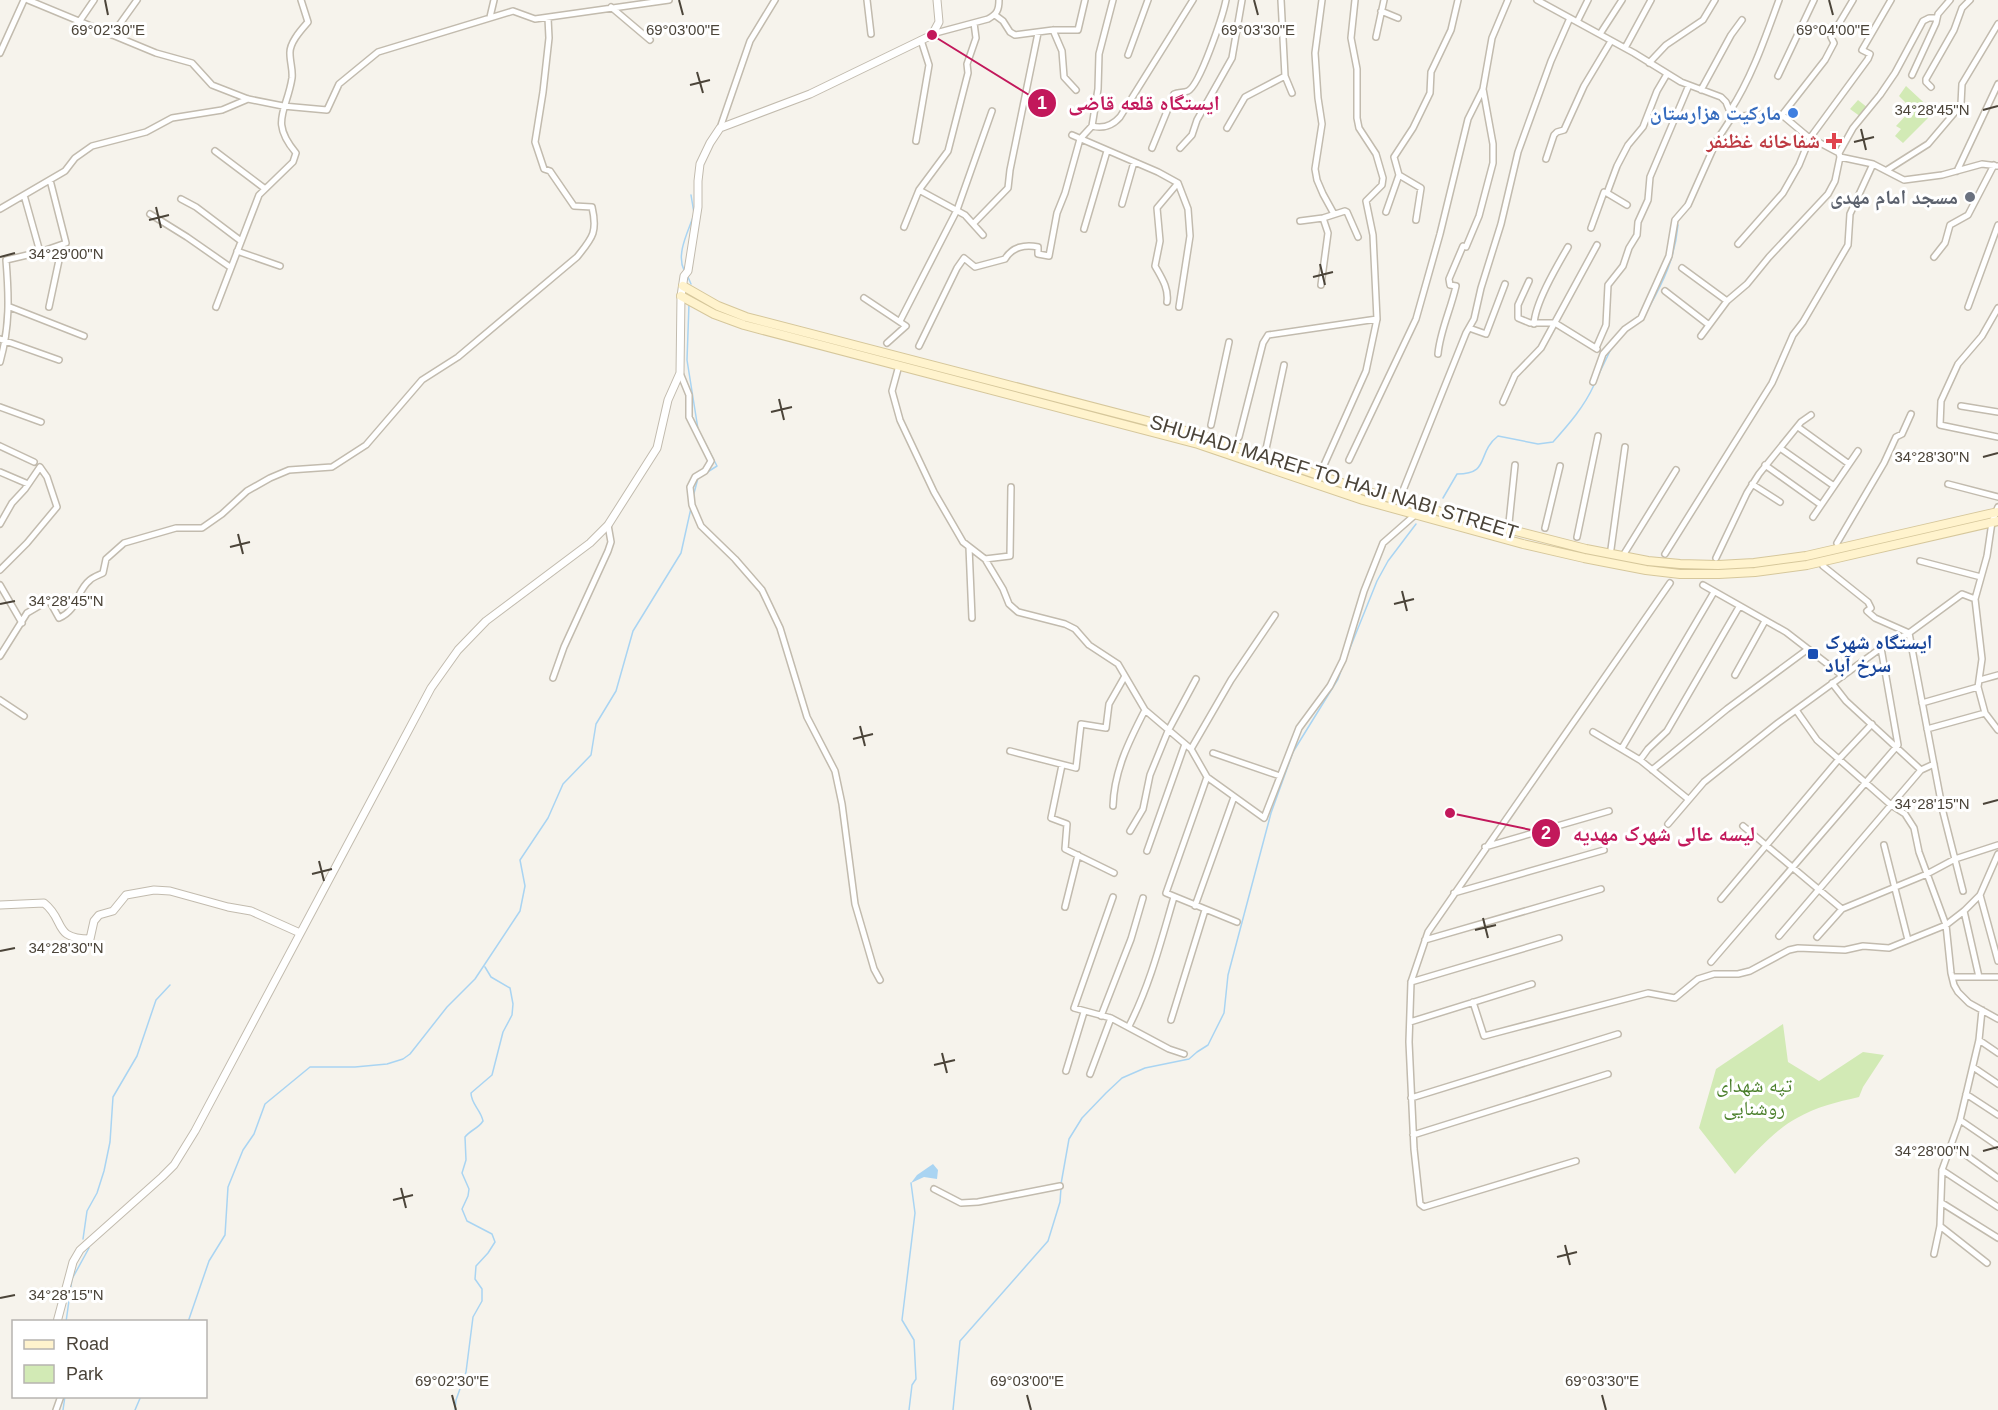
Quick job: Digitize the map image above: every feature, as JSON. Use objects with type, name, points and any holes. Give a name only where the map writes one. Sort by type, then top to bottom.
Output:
[{"type":"main road","name":"SHUHADI MAREF TO HAJI NABI STREET","points":[[682,286],[718,306],[746,317],[1201,435],[1286,462],[1365,491],[1457,516],[1586,549],[1648,561],[1718,565],[1796,557],[1881,540],[1997,510]]},
{"type":"main road","points":[[681,296],[714,314],[744,326],[1198,444],[1363,500],[1523,544],[1584,558],[1680,574],[1755,572],[1807,565],[1995,522]]},
{"type":"street","points":[[0,53],[26,0],[156,53],[192,63],[212,85],[248,99],[283,106],[327,110],[339,84],[378,52],[513,11],[535,19],[669,0]]},
{"type":"street","points":[[41,6],[47,0]]},
{"type":"street","points":[[79,22],[94,0]]},
{"type":"street","points":[[112,34],[137,0]]},
{"type":"street","points":[[216,307],[259,195],[293,162],[296,153],[286,140],[281,122],[283,106],[292,78],[289,52],[297,35],[308,22],[301,0]]},
{"type":"street","points":[[490,17],[494,0]]},
{"type":"street","points":[[775,0],[750,41],[720,128],[700,164],[699,207],[681,296],[680,373],[689,395],[689,417],[711,461],[705,471],[695,477],[690,487],[692,505],[701,526],[735,559],[762,590],[780,628],[807,717],[835,771],[842,804],[855,904],[874,969],[880,980]]},
{"type":"street","points":[[867,0],[871,34]]},
{"type":"street","points":[[932,35],[939,22],[937,0]]},
{"type":"street","points":[[720,128],[810,94],[932,35],[995,15],[999,9],[999,0]]},
{"type":"street","points":[[995,15],[1015,35],[1053,30],[1078,30],[1085,0]]},
{"type":"street","points":[[919,346],[964,258],[975,267],[1005,259],[1008,254],[1021,246],[1038,247],[1038,254],[1049,256],[1057,213],[1080,139],[1092,126],[1098,89],[1099,54],[1113,0]]},
{"type":"street","points":[[1128,55],[1148,0]]},
{"type":"street","points":[[1092,126],[1100,128],[1116,122],[1193,0]]},
{"type":"street","points":[[1152,148],[1174,94],[1188,91],[1198,79],[1218,29],[1226,0]]},
{"type":"street","points":[[1180,148],[1192,135],[1197,120],[1232,58],[1242,0]]},
{"type":"street","points":[[1281,0],[1285,76],[1292,93]]},
{"type":"street","points":[[1322,0],[1315,53],[1322,137],[1315,169],[1320,187],[1334,214]]},
{"type":"street","points":[[1323,465],[1366,371],[1377,319],[1373,235],[1366,201],[1382,185],[1383,178],[1376,154],[1359,128],[1357,118],[1357,69],[1351,38],[1355,0]]},
{"type":"street","points":[[1376,37],[1384,0]]},
{"type":"street","points":[[1386,212],[1399,175],[1394,157],[1413,128],[1430,93],[1431,72],[1451,30],[1458,0]]},
{"type":"street","points":[[1349,460],[1416,319],[1440,234],[1468,119],[1483,88],[1492,38],[1508,0]]},
{"type":"street","points":[[1577,22],[1588,0]]},
{"type":"street","points":[[1600,34],[1622,0]]},
{"type":"street","points":[[1625,48],[1651,0]]},
{"type":"street","points":[[1649,63],[1666,45],[1702,20],[1715,0]]},
{"type":"street","points":[[1593,382],[1603,354],[1625,329],[1641,318],[1669,256],[1675,220],[1688,205],[1764,43],[1779,0]]},
{"type":"street","points":[[1778,76],[1814,0]]},
{"type":"street","points":[[1782,115],[1825,60],[1834,43],[1831,37],[1853,0]]},
{"type":"street","points":[[1738,244],[1783,193],[1799,165],[1810,138],[1868,59],[1870,54],[1862,50],[1891,0]]},
{"type":"street","points":[[1912,75],[1936,23],[1936,18],[1950,0]]},
{"type":"street","points":[[1931,87],[1926,79],[1954,30],[1962,8],[1970,0]]},
{"type":"street","points":[[1542,1],[1689,86],[1721,97],[1731,114]]},
{"type":"street","points":[[611,7],[650,40]]},
{"type":"street","points":[[1381,11],[1398,18]]},
{"type":"street","points":[[0,656],[27,613],[49,600],[59,618],[65,615],[75,606],[89,580],[103,573],[106,559],[124,543],[176,528],[202,528],[222,514],[247,490],[270,478],[289,470],[332,467],[366,445],[422,380],[458,357],[577,257],[593,237],[592,207],[574,206],[550,171],[544,169],[535,142],[549,38],[548,18]]},
{"type":"street","points":[[1402,493],[1473,320],[1501,224],[1518,152],[1551,61],[1570,18]]},
{"type":"street","points":[[1701,336],[1727,302],[1747,284],[1828,194],[1835,181],[1839,155],[1853,128],[1895,73],[1923,21],[1936,18]]},
{"type":"street","points":[[1701,90],[1731,35],[1742,20]]},
{"type":"street","points":[[904,227],[919,190],[948,151],[952,140],[957,111],[968,73],[967,63],[976,38],[974,23]]},
{"type":"street","points":[[1887,170],[1928,144],[1956,111],[1961,104],[1962,84],[1998,24]]},
{"type":"street","points":[[1053,30],[1062,51],[1064,77],[1076,90]]},
{"type":"street","points":[[974,223],[1009,186],[1010,170],[1038,33]]},
{"type":"street","points":[[916,141],[929,65],[921,40]]},
{"type":"street","points":[[1546,159],[1554,135],[1564,130],[1584,86],[1611,40]]},
{"type":"street","points":[[1591,228],[1604,192],[1607,193],[1628,145],[1643,127],[1657,91],[1667,74]]},
{"type":"street","points":[[1227,128],[1245,97],[1285,76]]},
{"type":"street","points":[[1957,171],[1998,84]]},
{"type":"street","points":[[1596,348],[1606,325],[1608,285],[1623,266],[1629,248],[1637,236],[1638,222],[1648,200],[1650,177],[1689,86]]},
{"type":"street","points":[[1438,354],[1441,334],[1455,296],[1456,286],[1450,285],[1449,279],[1463,246],[1466,247],[1469,242],[1479,216],[1493,163],[1493,144],[1483,88]]},
{"type":"street","points":[[0,209],[65,171],[75,158],[92,146],[146,132],[172,118],[222,110],[248,99]]},
{"type":"street","points":[[900,321],[957,210],[992,111]]},
{"type":"street","points":[[1731,114],[1782,115],[1810,138],[1839,155],[1873,164],[1904,180],[1942,175],[1982,164],[1996,166],[1968,215],[1950,225],[1945,243],[1934,257]]},
{"type":"street","points":[[1072,135],[1178,183],[1188,209],[1190,236],[1179,307]]},
{"type":"street","points":[[214,151],[264,188]]},
{"type":"street","points":[[1084,229],[1107,151]]},
{"type":"street","points":[[1122,204],[1134,162]]},
{"type":"street","points":[[1665,554],[1772,383],[1793,335],[1812,308],[1848,245],[1850,214],[1873,164]]},
{"type":"street","points":[[1399,175],[1421,188],[1416,220]]},
{"type":"street","points":[[0,362],[10,308],[6,260],[66,243],[50,180]]},
{"type":"street","points":[[1167,302],[1166,288],[1155,266],[1160,241],[1156,208],[1178,183]]},
{"type":"street","points":[[919,190],[965,214],[983,235]]},
{"type":"street","points":[[1607,193],[1627,205]]},
{"type":"street","points":[[24,195],[40,252]]},
{"type":"street","points":[[181,199],[196,207],[241,241]]},
{"type":"street","points":[[1300,221],[1323,218],[1342,211],[1347,212],[1358,237]]},
{"type":"street","points":[[150,214],[230,267]]},
{"type":"street","points":[[1321,285],[1328,233],[1323,218]]},
{"type":"street","points":[[1968,307],[1998,225]]},
{"type":"street","points":[[1503,402],[1515,375],[1541,348],[1597,245]]},
{"type":"street","points":[[49,307],[62,246]]},
{"type":"street","points":[[1534,324],[1534,314],[1568,247]]},
{"type":"street","points":[[237,250],[280,266]]},
{"type":"street","points":[[1683,268],[1727,302]]},
{"type":"street","points":[[1529,281],[1522,292],[1518,318],[1534,324],[1555,323],[1603,354]]},
{"type":"street","points":[[1469,328],[1486,334],[1505,284]]},
{"type":"street","points":[[1665,291],[1708,324]]},
{"type":"street","points":[[864,298],[906,326],[887,343]]},
{"type":"street","points":[[10,308],[84,336]]},
{"type":"street","points":[[1998,308],[1982,336],[1958,364],[1941,401],[1940,425],[1998,437]]},
{"type":"street","points":[[1239,437],[1263,343],[1268,335],[1377,319]]},
{"type":"street","points":[[3,340],[58,360]]},
{"type":"street","points":[[1211,425],[1229,342]]},
{"type":"street","points":[[1266,449],[1284,365]]},
{"type":"street","points":[[898,369],[892,391],[900,420],[934,492],[963,542],[985,559],[1009,604],[1018,612],[1065,624],[1075,629],[1089,645],[1118,664],[1145,710],[1191,749],[1207,777],[1264,818],[1299,728],[1330,686],[1343,660],[1364,591],[1383,543],[1416,514]]},
{"type":"street","points":[[58,1320],[73,1262],[80,1250],[174,1165],[195,1131],[431,688],[458,650],[486,621],[590,543],[608,525],[657,448],[668,400],[680,373]]},
{"type":"street","points":[[1961,406],[1998,412]]},
{"type":"street","points":[[0,407],[42,422]]},
{"type":"street","points":[[1837,543],[1884,463],[1896,437],[1902,434],[1911,414]]},
{"type":"street","points":[[1716,558],[1752,484],[1780,448],[1811,415]]},
{"type":"street","points":[[1798,427],[1849,464]]},
{"type":"street","points":[[1577,537],[1598,436]]},
{"type":"street","points":[[0,446],[34,462]]},
{"type":"street","points":[[1611,549],[1625,447]]},
{"type":"street","points":[[1780,448],[1834,486]]},
{"type":"street","points":[[1813,517],[1858,451]]},
{"type":"street","points":[[1509,523],[1515,465]]},
{"type":"street","points":[[1766,465],[1821,505]]},
{"type":"street","points":[[1545,528],[1560,466]]},
{"type":"street","points":[[0,524],[12,503],[40,467],[47,477],[57,507],[27,543],[0,570]]},
{"type":"street","points":[[1624,554],[1676,470]]},
{"type":"street","points":[[0,472],[28,484]]},
{"type":"street","points":[[1752,484],[1780,502]]},
{"type":"street","points":[[1948,484],[1998,497]]},
{"type":"street","points":[[985,559],[1010,556],[1011,487]]},
{"type":"street","points":[[1997,510],[1975,599],[1982,659],[1978,687],[1985,714],[1998,730]]},
{"type":"street","points":[[553,678],[564,647],[608,551],[611,542],[608,525]]},
{"type":"street","points":[[969,547],[972,618]]},
{"type":"street","points":[[1920,561],[1981,577]]},
{"type":"street","points":[[1823,566],[1868,602],[1871,608],[1867,611],[1875,618],[1909,633]]},
{"type":"street","points":[[1576,1161],[1424,1207],[1420,1204],[1413,1135],[1411,982],[1428,932],[1670,583]]},
{"type":"street","points":[[0,585],[22,623]]},
{"type":"street","points":[[1703,585],[1786,632],[1843,676]]},
{"type":"street","points":[[1622,748],[1714,592]]},
{"type":"street","points":[[1668,824],[1704,782],[1832,683],[1881,648],[1909,633],[1962,594],[1975,599]]},
{"type":"street","points":[[1640,760],[1667,731],[1740,607]]},
{"type":"street","points":[[1191,749],[1231,680],[1275,615]]},
{"type":"street","points":[[1735,675],[1766,621]]},
{"type":"street","points":[[1909,633],[1934,764],[1963,891]]},
{"type":"street","points":[[1711,962],[1898,745],[1881,648]]},
{"type":"street","points":[[1652,770],[1727,709],[1808,649]]},
{"type":"street","points":[[1980,680],[1998,675]]},
{"type":"street","points":[[1010,751],[1076,768],[1081,724],[1106,728],[1109,704],[1125,676]]},
{"type":"street","points":[[1130,831],[1143,809],[1150,776],[1168,731],[1196,679]]},
{"type":"street","points":[[1832,683],[1846,701],[1921,770]]},
{"type":"street","points":[[1922,703],[1978,687]]},
{"type":"street","points":[[0,700],[24,716]]},
{"type":"street","points":[[1113,806],[1116,778],[1127,746],[1145,710]]},
{"type":"street","points":[[1796,710],[1817,740],[1891,805],[1905,814],[1914,828],[1919,852],[1946,925],[1950,973],[1954,985],[1969,1003],[1998,1019]]},
{"type":"street","points":[[1927,729],[1985,714]]},
{"type":"street","points":[[1991,721],[1998,719]]},
{"type":"street","points":[[1721,898],[1839,759],[1872,724]]},
{"type":"street","points":[[1593,732],[1640,760],[1688,799]]},
{"type":"street","points":[[1147,851],[1185,744]]},
{"type":"street","points":[[1214,753],[1280,776]]},
{"type":"street","points":[[1779,936],[1921,770],[1934,764]]},
{"type":"street","points":[[1062,765],[1051,819],[1067,824],[1065,849],[1114,873]]},
{"type":"street","points":[[1207,777],[1166,893],[1237,922]]},
{"type":"street","points":[[1195,906],[1234,797]]},
{"type":"street","points":[[1485,847],[1609,811]]},
{"type":"street","points":[[1743,826],[1842,909]]},
{"type":"street","points":[[1884,845],[1908,940]]},
{"type":"street","points":[[1817,937],[1842,909],[1927,874],[1955,859],[1998,845]]},
{"type":"street","points":[[1454,893],[1604,850]]},
{"type":"street","points":[[1065,907],[1078,855]]},
{"type":"street","points":[[1997,856],[1998,867]]},
{"type":"street","points":[[1473,1002],[1484,1036],[1648,993],[1675,998],[1698,979],[1714,974],[1738,974],[1750,971],[1789,950],[1798,948],[1845,950],[1863,946],[1889,948],[1946,925],[1964,911],[1980,895],[1997,856]]},
{"type":"street","points":[[1425,940],[1601,889]]},
{"type":"street","points":[[0,905],[44,903],[52,909],[62,931],[74,939],[90,939],[94,921],[99,915],[113,911],[126,895],[154,890],[170,891],[251,911],[300,933]]},
{"type":"street","points":[[1980,895],[1998,961]]},
{"type":"street","points":[[1113,897],[1074,1008],[1112,1018],[1169,1049],[1184,1054]]},
{"type":"street","points":[[1129,1026],[1140,1004],[1155,962],[1174,897]]},
{"type":"street","points":[[1101,1016],[1131,939],[1143,898]]},
{"type":"street","points":[[1171,1020],[1205,909]]},
{"type":"street","points":[[1964,911],[1979,977]]},
{"type":"street","points":[[1411,982],[1559,938]]},
{"type":"street","points":[[1952,977],[1998,977]]},
{"type":"street","points":[[1989,977],[1998,984]]},
{"type":"street","points":[[1410,1022],[1532,984]]},
{"type":"street","points":[[1934,1254],[1940,1227],[1942,1170],[1960,1120],[1973,1068],[1982,1010]]},
{"type":"street","points":[[1066,1071],[1084,1012]]},
{"type":"street","points":[[1090,1074],[1112,1018]]},
{"type":"street","points":[[1412,1098],[1618,1034]]},
{"type":"street","points":[[1979,1040],[1998,1053]]},
{"type":"street","points":[[1973,1068],[1998,1084]]},
{"type":"street","points":[[1413,1135],[1608,1074]]},
{"type":"street","points":[[1966,1094],[1998,1115]]},
{"type":"street","points":[[1960,1120],[1998,1146]]},
{"type":"street","points":[[1952,1145],[1998,1178]]},
{"type":"street","points":[[1942,1170],[1998,1207]]},
{"type":"street","points":[[934,1189],[961,1203],[978,1202],[1060,1186]]},
{"type":"street","points":[[1942,1203],[1998,1238]]},
{"type":"street","points":[[1940,1227],[1987,1263]]},
{"type":"green space","points":[[1906,86],[1934,112],[1903,143],[1895,136],[1901,129],[1896,126],[1912,109],[1899,96]]},
{"type":"green space","points":[[1858,100],[1868,108],[1861,117],[1850,109]]},
{"type":"green space","name":"تپه شهدای روشنایی","points":[[1783,1024],[1788,1062],[1819,1081],[1863,1052],[1884,1055],[1859,1097],[1819,1108],[1788,1123],[1735,1174],[1699,1128],[1716,1069]]},
{"type":"water","points":[[933,1164],[938,1170],[937,1179],[924,1177],[911,1183],[917,1175]]},
{"type":"waterway","points":[[691,195],[694,213]]},
{"type":"waterway","points":[[684,270],[682,250],[693,217]]},
{"type":"waterway","points":[[1648,309],[1668,268],[1678,225]]},
{"type":"waterway","points":[[688,277],[691,284]]},
{"type":"waterway","points":[[689,304],[687,360],[698,429],[717,466],[698,478],[693,497]]},
{"type":"waterway","points":[[1596,380],[1611,349]]},
{"type":"waterway","points":[[1443,498],[1457,474],[1468,473],[1479,466],[1487,449],[1498,436],[1538,444],[1553,442],[1581,408],[1594,385]]},
{"type":"waterway","points":[[189,1320],[209,1261],[225,1235],[228,1187],[243,1150],[254,1134],[265,1104],[310,1067],[387,1064],[410,1054],[447,1007],[475,979],[520,911],[525,886],[520,860],[548,818],[563,784],[591,755],[596,724],[616,691],[633,631],[681,553],[691,508]]},
{"type":"waterway","points":[[1346,658],[1377,581],[1388,561],[1416,524]]},
{"type":"waterway","points":[[1061,1184],[1069,1139],[1082,1118],[1106,1093],[1122,1078],[1145,1068],[1189,1059],[1208,1045],[1224,1013],[1228,975],[1271,813],[1293,752],[1338,679],[1343,665]]},
{"type":"waterway","points":[[455,1410],[456,1400],[466,1372],[473,1317],[482,1301],[482,1289],[475,1279],[476,1266],[495,1242],[492,1234],[467,1221],[462,1209],[469,1189],[462,1173],[466,1160],[465,1137],[483,1121],[471,1093],[492,1075],[503,1032],[512,1015],[513,1004],[510,988],[491,977],[485,967]]},
{"type":"waterway","points":[[83,1239],[87,1211],[97,1193],[104,1171],[110,1142],[113,1097],[137,1056],[156,1000],[170,985]]},
{"type":"waterway","points":[[909,1410],[912,1385],[916,1379],[914,1340],[902,1320],[915,1213],[911,1183]]},
{"type":"waterway","points":[[953,1410],[960,1341],[1048,1241],[1060,1202],[1061,1188]]},
{"type":"waterway","points":[[66,1320],[72,1279],[89,1248]]},
{"type":"waterway","points":[[63,1410],[65,1398]]},
{"type":"waterway","points":[[135,1410],[140,1398]]},
{"type":"place","name":"ایستگاه قلعه قاضی","points":[[932,35]]},
{"type":"place","name":"مارکیت هزارستان","points":[[1793,113]]},
{"type":"place","name":"شفاخانه غظنفر","points":[[1834,141]]},
{"type":"place","name":"مسجد امام مهدی","points":[[1970,197]]},
{"type":"place","name":"ایستگاه شهرک سرخ آباد","points":[[1813,654]]},
{"type":"place","name":"لیسه عالی شهرک مهدیه","points":[[1450,813]]}]
